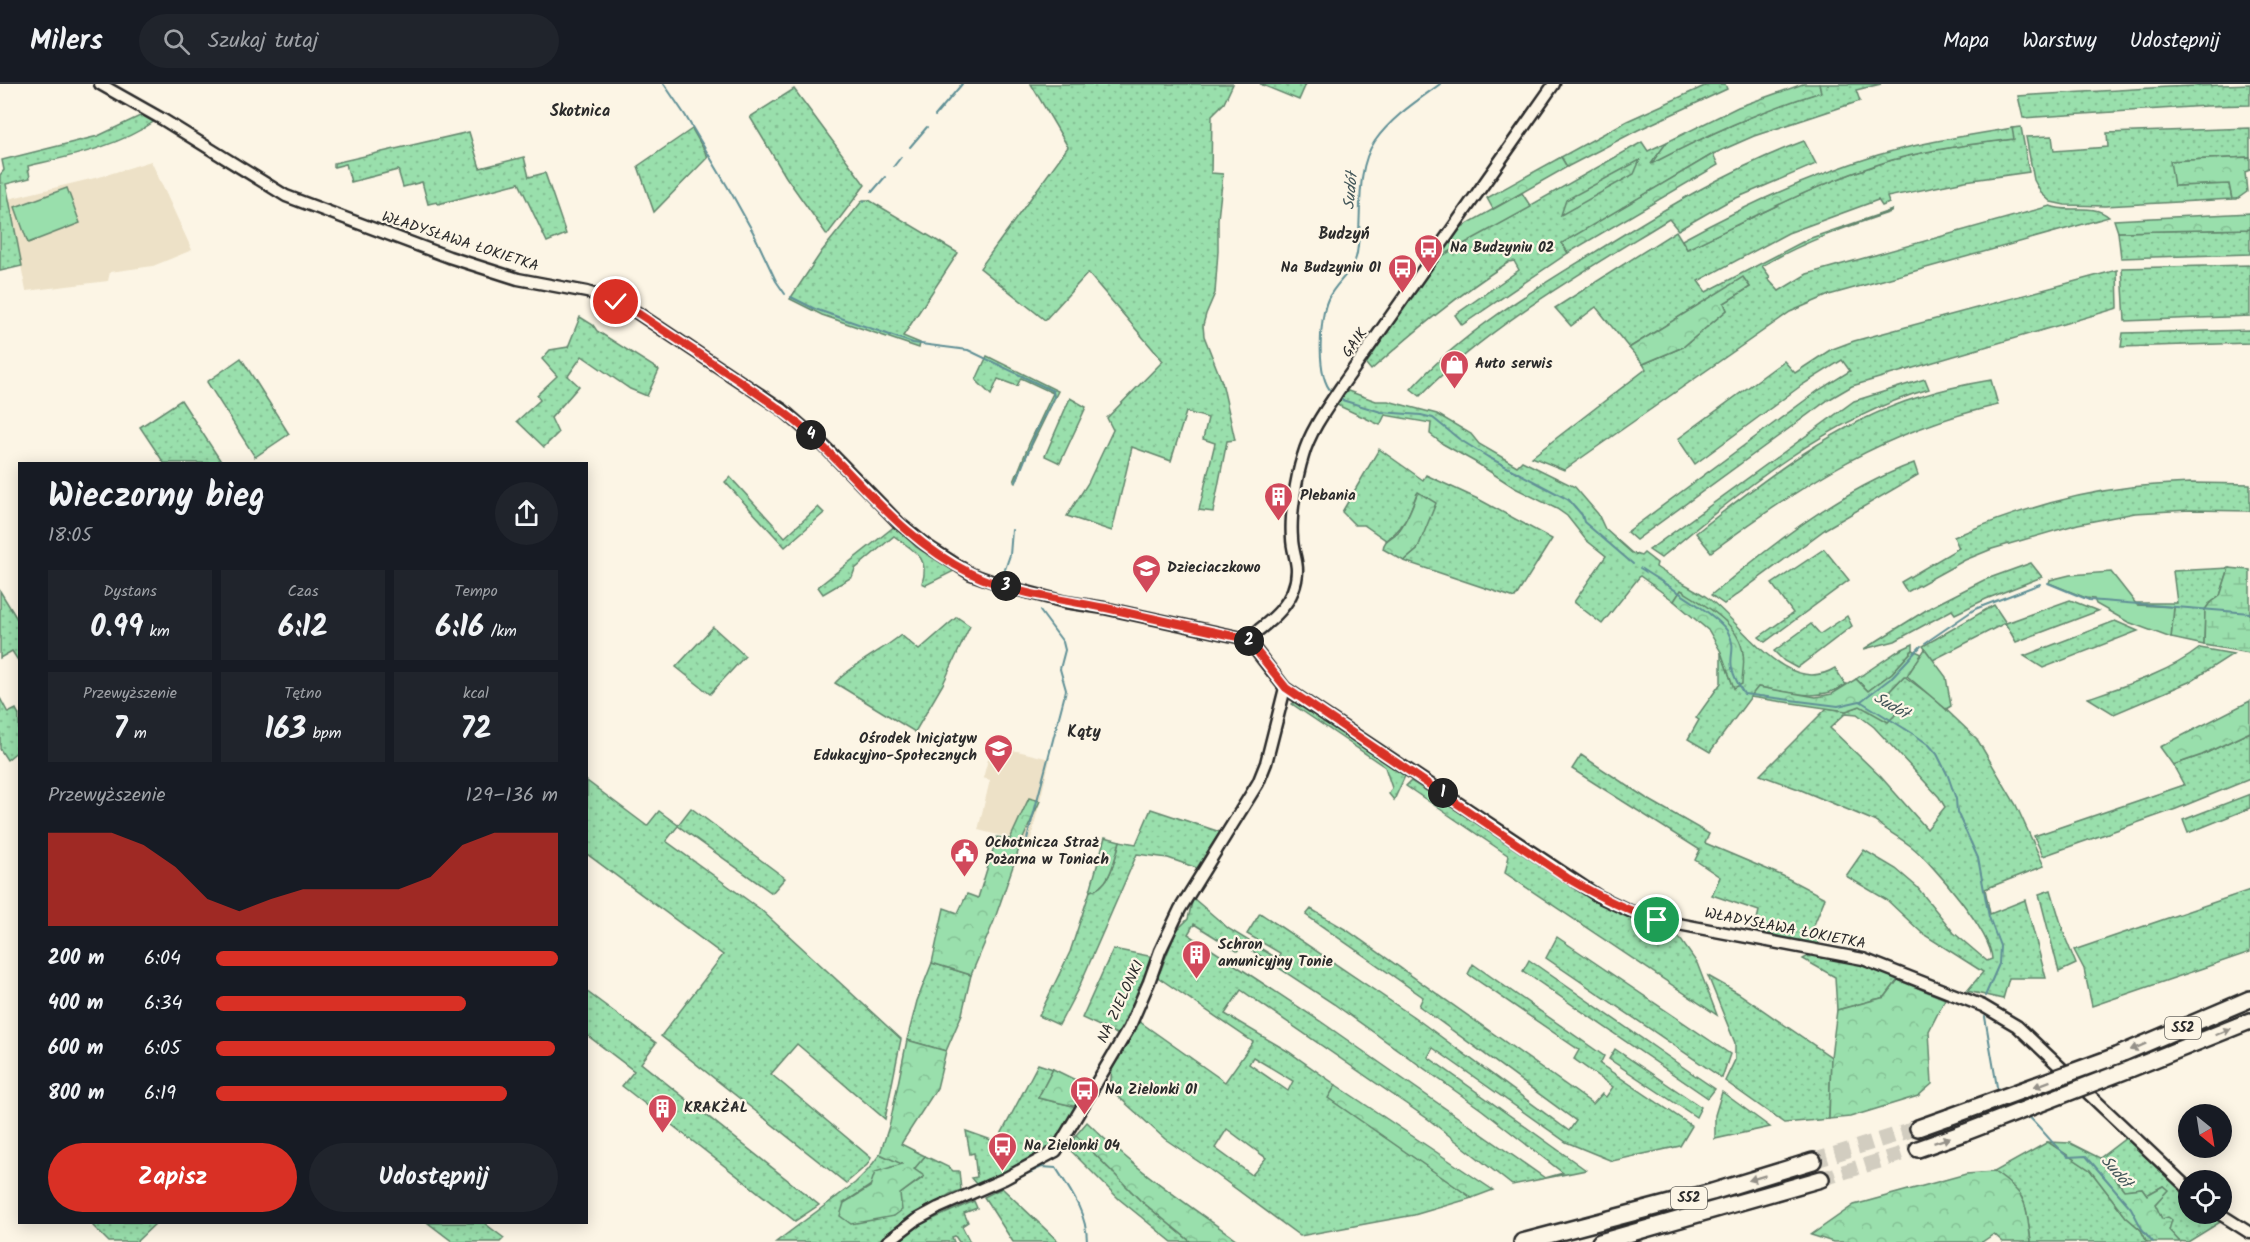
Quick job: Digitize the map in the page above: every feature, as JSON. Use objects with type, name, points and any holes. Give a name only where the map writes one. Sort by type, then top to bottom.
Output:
[{"type":"highway","name":"S52","points":[[1918,1128],[2116,1056],[2250,999]]},
{"type":"highway","name":"S52","points":[[1918,1149],[2250,1021]]},
{"type":"highway","name":"S52","points":[[1522,1242],[1712,1192],[1813,1161]]},
{"type":"highway","name":"S52","points":[[1600,1242],[1821,1179]]},
{"type":"street","name":"WŁADYSŁAWA ŁOKIETKA","points":[[100,84],[162,119],[286,196],[449,257],[518,279],[587,292],[617,302],[636,312],[783,410],[821,443],[899,523],[926,545],[971,574],[1008,587],[1065,602],[1104,608],[1247,639],[1286,688],[1569,879],[1598,896],[1657,920],[1863,958],[1952,993],[2001,1016],[2041,1048],[2178,1178]]},
{"type":"street","name":"GAIK","points":[[1247,639],[1279,613],[1287,603],[1294,586],[1297,570],[1291,537],[1293,513],[1302,456],[1310,437],[1341,387],[1554,84]]},
{"type":"street","name":"NA ZIELONKI","points":[[887,1242],[916,1220],[968,1193],[1004,1179],[1056,1151],[1129,1028],[1160,951],[1180,909],[1258,783],[1266,763],[1286,688]]},
{"type":"street","points":[[2232,1222],[2250,1233]]},
{"type":"shaded area","points":[[151,161],[192,250],[153,266],[110,272],[108,281],[26,291],[8,199],[103,176]]},
{"type":"shaded area","points":[[992,745],[1050,759],[1030,843],[978,830],[990,780],[983,778]]},
{"type":"green space","points":[[1031,84],[1233,84],[1224,103],[1212,115],[1211,173],[1223,174],[1218,219],[1215,293],[1203,325],[1204,336],[1222,382],[1235,440],[1227,441],[1213,512],[1199,510],[1215,443],[1203,439],[1208,418],[1186,412],[1171,461],[1132,447],[1112,531],[1067,516],[1088,483],[1113,430],[1107,418],[1163,361],[1088,273],[1045,320],[980,268],[1068,147]]},
{"type":"green space","points":[[1260,84],[1306,84],[1299,100]]},
{"type":"green space","points":[[1709,84],[1725,84],[1727,89],[1638,130],[1567,167],[1561,157],[1627,121]]},
{"type":"green space","points":[[1803,84],[1819,84],[1821,92],[1734,124],[1651,164],[1667,142],[1738,107]]},
{"type":"green space","points":[[1819,84],[1881,84],[1856,90],[1860,101],[1754,136],[1713,154],[1562,244],[1568,253],[1462,325],[1455,315],[1519,270],[1514,261],[1509,262],[1438,313],[1371,370],[1366,364],[1438,258],[1642,142],[1648,151],[1667,142],[1652,163],[1734,124],[1820,92]]},
{"type":"green space","points":[[2250,84],[2250,105],[2023,118],[2018,96],[2168,87]]},
{"type":"green space","points":[[794,89],[865,185],[827,235],[786,177],[750,117]]},
{"type":"green space","points":[[142,115],[155,121],[126,138],[110,144],[28,166],[30,178],[6,184],[22,266],[0,271],[0,175],[4,170],[2,160],[98,136]]},
{"type":"green space","points":[[2021,127],[2029,172],[1965,181],[1887,197],[1889,203],[1882,206],[1878,200],[1788,233],[1698,281],[1706,292],[1808,239],[1892,210],[1777,257],[1762,266],[1770,277],[1768,279],[1779,291],[1807,274],[2050,206],[2095,210],[2109,217],[1829,295],[1790,312],[1564,470],[1532,457],[1646,369],[1643,364],[1683,347],[1727,310],[1724,303],[1750,287],[1743,278],[1629,348],[1596,307],[1571,326],[1555,308],[1676,231],[1687,249],[1839,178],[1892,160],[1922,153],[2013,139],[2012,128]]},
{"type":"green space","points":[[2012,128],[2014,139],[1937,150],[1892,160],[1839,178],[1687,249],[1682,240],[1729,215],[1853,163],[1911,146]]},
{"type":"green space","points":[[2250,128],[2250,157],[2171,161],[2174,186],[2229,184],[2232,199],[2105,206],[2065,205],[2051,202],[2041,193],[2034,180],[2026,137],[2052,136],[2054,151],[2108,147],[2107,133]]},
{"type":"green space","points":[[692,129],[708,157],[654,212],[638,166]]},
{"type":"green space","points":[[469,132],[480,168],[524,157],[529,177],[545,173],[566,234],[547,242],[519,183],[438,204],[437,202],[428,204],[422,182],[403,187],[398,170],[351,182],[346,164],[334,167],[334,163]]},
{"type":"green space","points":[[1804,141],[1816,164],[1727,202],[1678,230],[1669,219],[1571,279],[1508,322],[1477,345],[1420,396],[1411,389],[1476,330],[1550,279],[1699,190]]},
{"type":"green space","points":[[1713,154],[1718,165],[1568,253],[1562,243]]},
{"type":"green space","points":[[1561,157],[1567,167],[1493,209],[1487,198]]},
{"type":"green space","points":[[2250,157],[2250,170],[2245,172],[2247,192],[2237,199],[2232,199],[2229,184],[2174,186],[2170,161]]},
{"type":"green space","points":[[1640,160],[1634,174],[1561,215],[1566,200]]},
{"type":"green space","points":[[67,188],[80,223],[28,243],[15,207]]},
{"type":"green space","points":[[1522,193],[1531,207],[1438,258],[1458,229]]},
{"type":"green space","points":[[863,200],[869,200],[958,253],[903,336],[920,343],[919,348],[822,315],[790,299],[822,251]]},
{"type":"green space","points":[[2250,213],[2250,229],[2118,232],[2114,220]]},
{"type":"green space","points":[[2250,229],[2250,254],[2121,258],[2118,232]]},
{"type":"green space","points":[[2250,265],[2250,316],[2125,321],[2122,268]]},
{"type":"green space","points":[[2117,270],[2118,308],[1852,386],[1828,400],[1636,540],[1627,532],[1819,390],[1850,371],[1842,360],[1802,385],[1695,464],[1678,439],[1784,361],[1795,373],[1830,350],[1854,341]]},
{"type":"green space","points":[[1743,277],[1750,287],[1724,303],[1727,310],[1683,347],[1643,364],[1629,348]]},
{"type":"green space","points":[[580,317],[593,325],[597,331],[659,370],[647,396],[630,389],[582,356],[568,376],[579,386],[551,418],[558,433],[544,447],[517,421],[540,400],[537,395],[557,376],[542,359],[550,350],[568,347]]},
{"type":"green space","points":[[2250,330],[2250,343],[2121,347],[2123,333]]},
{"type":"green space","points":[[987,356],[1058,391],[1024,461],[1016,483],[1014,482],[1029,444],[1053,393],[1021,378],[1017,386],[998,379],[991,395],[976,380]]},
{"type":"green space","points":[[241,358],[289,434],[255,457],[207,382]]},
{"type":"green space","points":[[1925,379],[1929,389],[1855,418],[1787,459],[1722,507],[1661,558],[1649,550],[1854,401]]},
{"type":"green space","points":[[1991,380],[1998,405],[1918,429],[1847,462],[1812,482],[1711,552],[1696,533],[1774,473],[1859,421],[1928,394]]},
{"type":"green space","points":[[1348,391],[1376,401],[1388,401],[1437,414],[1471,434],[1479,444],[1517,466],[1522,461],[1575,487],[1598,514],[1605,529],[1632,553],[1641,556],[1644,553],[1657,563],[1656,567],[1708,598],[1766,654],[1783,666],[1800,673],[1817,675],[1835,668],[1846,685],[1824,694],[1813,695],[1758,687],[1710,752],[1688,739],[1699,720],[1696,718],[1721,683],[1721,652],[1734,688],[1743,654],[1681,591],[1674,601],[1640,576],[1602,624],[1574,602],[1606,556],[1586,540],[1567,516],[1515,488],[1443,444],[1430,434],[1431,423],[1385,415],[1380,425],[1335,404]]},
{"type":"green space","points":[[1070,398],[1086,407],[1060,463],[1045,456]]},
{"type":"green space","points":[[181,400],[221,462],[163,462],[140,427]]},
{"type":"green space","points":[[1379,449],[1423,480],[1426,475],[1480,500],[1552,539],[1515,598],[1404,561],[1417,550],[1417,493],[1402,525],[1386,540],[1364,525],[1355,525],[1342,512]]},
{"type":"green space","points":[[1914,463],[1918,475],[1827,528],[1724,604],[1711,595],[1808,520],[1859,488]]},
{"type":"green space","points":[[730,477],[785,537],[818,507],[824,513],[785,547],[725,482]]},
{"type":"green space","points":[[2191,483],[2250,484],[2250,511],[2190,510],[2135,513],[2078,524],[1992,549],[1965,560],[1907,592],[1901,582],[1959,548],[1954,537],[2019,512],[2108,490]]},
{"type":"green space","points":[[1418,492],[1436,503],[1417,550],[1404,561],[1383,549],[1386,541],[1398,532],[1410,513]]},
{"type":"green space","points":[[895,526],[916,547],[954,571],[926,585],[922,583],[924,567],[922,560],[894,536],[855,569],[852,577],[823,594],[818,587]]},
{"type":"green space","points":[[1824,549],[1849,580],[1765,642],[1759,637],[1793,613],[1772,584]]},
{"type":"green space","points":[[2031,563],[2042,577],[1955,614],[1952,610],[1895,641],[1864,649],[1931,607],[1984,580]]},
{"type":"green space","points":[[2229,568],[2220,596],[2205,610],[2204,645],[2171,638],[2174,607],[2135,603],[2177,603],[2173,571]]},
{"type":"green space","points":[[2229,568],[2250,570],[2250,653],[2204,645],[2205,610],[2220,596]]},
{"type":"green space","points":[[2111,572],[2137,605],[2174,607],[2171,638],[2128,622],[2096,604],[2094,599],[2049,583],[2050,580],[2070,575]]},
{"type":"green space","points":[[1681,590],[1720,616],[1735,633],[1744,657],[1742,684],[1734,688],[1721,652],[1709,631],[1674,601]]},
{"type":"green space","points":[[0,591],[18,620],[18,660],[12,651],[0,658]]},
{"type":"green space","points":[[2070,600],[2098,611],[2016,642],[2005,623],[1933,660],[1923,646],[1994,605],[2006,623]]},
{"type":"green space","points":[[1847,616],[1852,626],[1797,668],[1784,661],[1774,651],[1811,624],[1820,634]]},
{"type":"green space","points":[[957,617],[970,626],[943,684],[915,732],[835,683],[901,635],[919,650]]},
{"type":"green space","points":[[2115,621],[2138,631],[2043,668],[2024,656]]},
{"type":"green space","points":[[713,627],[745,656],[710,694],[676,667]]},
{"type":"green space","points":[[1913,644],[1913,650],[1892,673],[1868,691],[1856,679],[1898,651]]},
{"type":"green space","points":[[2200,648],[2233,654],[2189,682],[2114,714],[2088,698],[2161,671]]},
{"type":"green space","points":[[1925,649],[1946,677],[1951,706],[1946,709],[1907,676]]},
{"type":"green space","points":[[1913,650],[1922,654],[1907,676],[1904,676],[1883,698],[1900,710],[1888,722],[1860,706],[1846,711],[1750,697],[1758,687],[1816,697],[1832,694],[1856,679],[1868,691],[1892,673]]},
{"type":"green space","points":[[1904,676],[1935,699],[1977,739],[2016,805],[2044,866],[1985,889],[1990,914],[2025,900],[2046,978],[2009,978],[2003,999],[1967,991],[1983,972],[1923,934],[1887,900],[1846,876],[1864,850],[1896,869],[1917,887],[1954,933],[1987,961],[1992,959],[1982,932],[1960,899],[1908,844],[1877,822],[1760,775],[1827,708],[1846,711],[1883,698]],"holes":[[[1846,713],[1857,714],[1874,727],[1939,797],[1945,807],[1927,829],[1881,777],[1830,728]]]},
{"type":"green space","points":[[0,698],[8,713],[16,709],[18,713],[18,751],[7,760],[0,749]]},
{"type":"green space","points":[[1296,701],[1405,776],[1394,800],[1389,794],[1392,788],[1385,767],[1292,704]]},
{"type":"green space","points":[[2250,701],[2250,732],[2202,755],[2173,765],[2160,747]]},
{"type":"green space","points":[[2250,732],[2250,779],[2176,809],[2043,856],[2034,836],[2184,785],[2173,765],[2202,755]]},
{"type":"green space","points":[[1581,755],[1646,798],[1709,834],[1705,843],[1783,876],[1825,898],[1811,932],[1819,939],[1819,945],[1754,932],[1759,911],[1712,895],[1720,877],[1695,860],[1700,850],[1572,769]]},
{"type":"green space","points":[[1411,781],[1587,894],[1629,915],[1676,933],[1697,963],[1717,1015],[1505,873],[1509,856],[1406,786]]},
{"type":"green space","points":[[588,782],[647,826],[659,811],[678,825],[691,808],[785,878],[772,893],[678,826],[666,841],[760,909],[901,1039],[885,1119],[797,1044],[771,1074],[871,1158],[867,1165],[846,1183],[661,1036],[723,955],[588,855]]},
{"type":"green space","points":[[2250,794],[2250,808],[2188,833],[2183,820]]},
{"type":"green space","points":[[1029,798],[1040,801],[1021,843],[994,921],[971,975],[932,963],[944,908],[958,913],[967,894],[978,898],[997,837],[1010,839]]},
{"type":"green space","points":[[1151,809],[1220,832],[1197,868],[1168,858],[1137,854],[1079,987],[1059,1025],[1039,1016],[1070,952],[1090,891],[1097,889],[1107,878],[1120,841],[1136,844]]},
{"type":"green space","points":[[1105,837],[1120,841],[1107,878],[1097,889],[1090,891]]},
{"type":"green space","points":[[2051,890],[2076,964],[2059,972],[2039,894]]},
{"type":"green space","points":[[2250,890],[2250,952],[2092,1006],[2084,969],[2074,950]]},
{"type":"green space","points":[[1193,898],[1229,929],[1278,959],[1280,953],[1247,934],[1260,913],[1414,1017],[1569,1131],[1576,1121],[1419,1006],[1423,997],[1306,915],[1311,909],[1348,931],[1593,1104],[1602,1094],[1606,1097],[1613,1087],[1574,1059],[1579,1050],[1468,974],[1473,964],[1604,1056],[1600,1064],[1692,1126],[1680,1146],[1612,1161],[1566,1142],[1433,1048],[1428,1057],[1586,1170],[1512,1185],[1428,1119],[1241,990],[1225,1014],[1289,1052],[1336,1085],[1329,1098],[1472,1198],[1414,1215],[1300,1236],[1165,1139],[1110,1089],[1112,1068],[1140,1022],[1225,1082],[1253,1042],[1156,976],[1160,972],[1176,931],[1188,919]],"holes":[[[1194,924],[1237,951],[1243,946],[1256,953],[1334,1004],[1482,1110],[1563,1173],[1545,1178],[1320,1021],[1188,934]],[[1253,1057],[1293,1081],[1288,1091],[1249,1064]],[[1227,1129],[1266,1158],[1252,1175],[1215,1148]]]},
{"type":"green space","points":[[1557,937],[1730,1054],[1722,1078],[1546,958]]},
{"type":"green space","points":[[1113,949],[1154,957],[1121,1036],[1082,1018]]},
{"type":"green space","points":[[1810,955],[1872,967],[1898,980],[1885,997],[1837,1010],[1835,977],[1803,959]]},
{"type":"green space","points":[[1529,960],[1715,1089],[1708,1098],[1523,971]]},
{"type":"green space","points":[[932,963],[971,975],[962,1014],[946,1051],[907,1040],[917,1001]]},
{"type":"green space","points":[[1708,976],[1738,993],[1831,1057],[1829,1119],[1784,1123],[1725,1081],[1735,1060],[1735,1043]]},
{"type":"green space","points":[[1898,980],[1945,999],[1929,1031],[1932,1084],[1918,1096],[1850,1117],[1829,1119],[1831,1057],[1837,1010],[1885,997]]},
{"type":"green space","points":[[588,992],[656,1043],[641,1063],[819,1205],[795,1221],[622,1086],[634,1071],[588,1036]]},
{"type":"green space","points":[[907,1040],[946,1051],[937,1088],[901,1144],[925,1156],[914,1169],[924,1176],[900,1194],[902,1210],[894,1216],[851,1224],[840,1216],[844,1203],[870,1187],[875,1172],[902,1164],[880,1154],[890,1123]]},
{"type":"green space","points":[[1615,1049],[1701,1107],[1696,1117],[1609,1059]]},
{"type":"green space","points":[[1038,1064],[1053,1069],[1038,1098],[1078,1107],[1064,1132],[1040,1154],[1019,1166],[976,1184],[971,1178],[977,1177],[974,1153],[970,1154],[966,1131],[997,1142]]},
{"type":"green space","points":[[1053,1069],[1088,1086],[1078,1107],[1038,1098]]},
{"type":"green space","points":[[1336,1085],[1493,1190],[1472,1198],[1328,1098]]},
{"type":"green space","points":[[1722,1092],[1770,1127],[1715,1139],[1715,1115]]},
{"type":"green space","points":[[1087,1122],[1142,1170],[1240,1242],[1190,1241],[1140,1200],[1076,1135]]},
{"type":"green space","points":[[1076,1135],[1140,1200],[1191,1242],[1172,1242],[1119,1199],[1068,1148]]},
{"type":"green space","points":[[2126,1138],[2178,1185],[2178,1224],[2217,1224],[2188,1242],[2177,1241],[2162,1220],[2155,1204],[2167,1190],[2163,1186],[2147,1195],[2142,1188],[2124,1190],[2100,1158]]},
{"type":"green space","points":[[2048,1142],[2090,1170],[2126,1217],[2141,1230],[2147,1242],[2031,1242],[2026,1209],[2020,1194],[1994,1172]]},
{"type":"green space","points":[[2048,1142],[2070,1143],[2100,1158],[2124,1190],[2142,1188],[2147,1195],[2163,1186],[2168,1190],[2155,1204],[2162,1219],[2168,1217],[2172,1220],[2169,1230],[2180,1242],[2147,1242],[2141,1230],[2126,1217],[2090,1170]]},
{"type":"green space","points":[[880,1154],[903,1164],[844,1203],[900,1194],[924,1177],[914,1169],[925,1156],[953,1171],[959,1171],[961,1190],[915,1215],[879,1242],[776,1242],[855,1183]]},
{"type":"green space","points":[[1994,1172],[2020,1194],[2026,1209],[2031,1242],[2003,1242],[1994,1234],[1982,1242],[1833,1242],[1811,1235],[1854,1205],[1966,1174]]},
{"type":"green space","points":[[1002,1188],[1059,1242],[1013,1242],[984,1197]]},
{"type":"green space","points":[[974,1201],[977,1208],[964,1213],[968,1222],[962,1226],[970,1242],[959,1242],[955,1236],[952,1237],[954,1242],[896,1242],[917,1226]]},
{"type":"green space","points":[[95,1224],[155,1224],[136,1242],[109,1242],[93,1226]]},
{"type":"green space","points":[[429,1224],[485,1224],[504,1238],[500,1242],[453,1242]]},
{"type":"waterway","points":[[664,84],[733,196],[776,281],[785,294]]},
{"type":"waterway","points":[[935,116],[962,84]]},
{"type":"waterway","name":"Sudół","points":[[1332,392],[1323,374],[1321,333],[1328,299],[1353,265],[1357,253],[1360,196],[1368,153],[1389,124],[1440,84]]},
{"type":"waterway","points":[[910,147],[927,127]]},
{"type":"waterway","points":[[894,166],[901,157]]},
{"type":"waterway","points":[[872,192],[885,177]]},
{"type":"waterway","points":[[791,297],[815,309],[913,343],[968,350],[1053,391],[1054,397],[1036,432],[1016,482]]},
{"type":"waterway","name":"Sudół","points":[[1342,400],[1381,412],[1433,418],[1459,439],[1488,457],[1569,500],[1582,515],[1584,522],[1633,564]]},
{"type":"waterway","points":[[1003,575],[1010,555],[1012,530]]},
{"type":"waterway","name":"Sudół","points":[[1640,568],[1674,589],[1722,624],[1731,638],[1733,672],[1744,694],[1838,706],[1860,701],[1915,735],[1937,754],[1956,799],[1957,812],[1978,858],[1989,917],[2000,946],[1999,964],[1985,996]]},
{"type":"waterway","points":[[2048,583],[2089,600],[2250,613]]},
{"type":"waterway","points":[[1925,643],[1975,609],[2040,584]]},
{"type":"waterway","points":[[1027,839],[1066,690],[1060,669],[1065,650],[1063,642],[1040,611]]},
{"type":"waterway","points":[[1861,701],[1890,679],[1921,646]]},
{"type":"waterway","name":"Sudół","points":[[1985,1017],[1997,1087],[2001,1093]]},
{"type":"waterway","name":"Sudół","points":[[2027,1115],[2068,1157],[2086,1156],[2131,1208],[2142,1229],[2153,1242]]},
{"type":"waterway","points":[[998,1187],[1042,1167],[1056,1168],[1081,1212],[1087,1242]]},
{"type":"tunnel","points":[[1813,1161],[1918,1128]]},
{"type":"tunnel","points":[[1821,1179],[1918,1149]]},
{"type":"place","name":"Na Budzyniu 02","points":[[1429,274]]},
{"type":"place","name":"Na Budzyniu 01","points":[[1402,294]]},
{"type":"place","name":"Auto serwis","points":[[1454,390]]},
{"type":"place","name":"Plebania","points":[[1279,522]]},
{"type":"place","name":"Dzieciaczkowo","points":[[1146,594]]},
{"type":"place","name":"Ośrodek Inicjatyw Edukacyjno-Społecznych","points":[[998,774]]},
{"type":"place","name":"Ochotnicza Straż Pożarna w Toniach","points":[[964,878]]},
{"type":"place","name":"Schron amunicyjny Tonie","points":[[1197,980]]},
{"type":"place","name":"Na Zielonki 01","points":[[1084,1116]]},
{"type":"place","name":"KRAKŻAL","points":[[663,1134]]},
{"type":"place","name":"Na Zielonki 04","points":[[1003,1172]]},
{"type":"district","name":"Skotnica","points":[[580,111]]},
{"type":"district","name":"Budzyń","points":[[1344,234]]},
{"type":"district","name":"Kąty","points":[[1084,732]]},
{"type":"route","points":[[616,302],[639,314],[783,410],[821,443],[888,514],[916,538],[971,574],[1008,587],[1065,602],[1104,608],[1247,639],[1286,688],[1569,879],[1632,912],[1657,920]]}]
